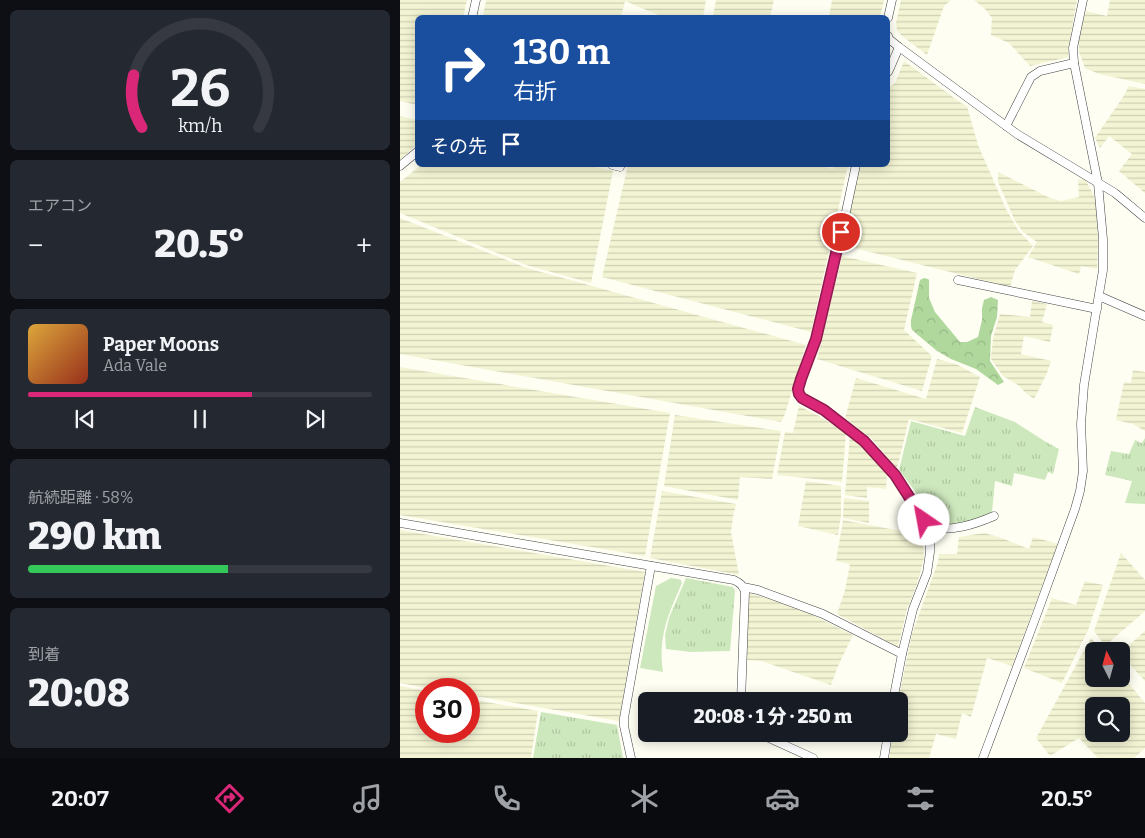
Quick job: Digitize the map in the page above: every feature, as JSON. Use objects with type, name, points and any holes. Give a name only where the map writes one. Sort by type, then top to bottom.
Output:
[{"type":"street","points":[[473,15],[476,0]]},
{"type":"street","points":[[889,15],[892,0]]},
{"type":"street","points":[[982,758],[1035,620],[1080,491],[1083,471],[1081,424],[1084,385],[1104,256],[1098,183],[1074,63],[1073,48],[1083,0]]},
{"type":"street","points":[[890,40],[1017,134],[1115,193],[1145,218]]},
{"type":"street","points":[[890,68],[898,47]]},
{"type":"street","points":[[1006,126],[1031,77],[1040,70],[1074,63]]},
{"type":"street","points":[[400,166],[415,154]]},
{"type":"street","points":[[856,167],[816,339],[798,389],[802,398],[824,410],[864,441],[895,475],[930,528],[930,552],[927,573],[913,609],[895,692]]},
{"type":"street","points":[[958,280],[1097,309]]},
{"type":"street","points":[[1099,296],[1145,316]]},
{"type":"street","points":[[930,528],[942,530],[963,527],[994,516]]},
{"type":"street","points":[[400,524],[734,580],[740,583],[745,592],[741,692]]},
{"type":"street","points":[[631,758],[624,718],[651,566]]},
{"type":"street","points":[[743,587],[758,590],[823,614],[902,654]]},
{"type":"street","points":[[778,742],[813,758]]},
{"type":"street","points":[[884,758],[887,742]]},
{"type":"green space","points":[[400,0],[467,0],[463,15],[415,15],[415,105],[400,101]]},
{"type":"green space","points":[[486,0],[706,0],[703,15],[658,15],[625,1],[622,15],[483,15]]},
{"type":"green space","points":[[716,0],[774,0],[770,15],[713,15]]},
{"type":"green space","points":[[832,0],[884,0],[880,15],[829,15]]},
{"type":"green space","points":[[901,0],[951,0],[944,6],[927,55],[897,30],[896,23]]},
{"type":"green space","points":[[974,0],[1077,0],[1068,49],[1069,57],[1030,66],[1009,43],[991,35],[992,18]]},
{"type":"green space","points":[[1110,0],[1145,0],[1145,84],[1099,74],[1085,68],[1079,52],[1079,36],[1086,11],[1107,16]]},
{"type":"green space","points":[[904,61],[967,106],[978,145],[1006,209],[1018,230],[1033,246],[1015,270],[1010,287],[842,245],[861,167],[890,167],[890,87],[895,83]]},
{"type":"green space","points":[[1129,86],[1145,89],[1145,193],[1119,171],[1132,154],[1109,136],[1100,148],[1095,138]]},
{"type":"green space","points":[[400,116],[415,120],[415,146],[400,160]]},
{"type":"green space","points":[[419,167],[595,167],[613,171],[591,283],[526,265],[400,213],[400,182]]},
{"type":"green space","points":[[628,167],[824,167],[833,169],[834,167],[848,167],[811,332],[602,277]]},
{"type":"green space","points":[[998,172],[1050,198],[1061,201],[1079,197],[1078,180],[1085,179],[1096,200],[1097,269],[1081,266],[1079,274],[1028,257],[1037,242],[1023,232],[1015,221],[998,182]]},
{"type":"green space","points":[[400,218],[527,268],[806,345],[781,422],[400,354]]},
{"type":"green space","points":[[842,256],[917,273],[904,330],[932,356],[922,391],[817,359]]},
{"type":"green space","points":[[924,278],[929,280],[929,298],[935,312],[960,342],[967,342],[978,337],[984,300],[991,297],[998,300],[997,317],[991,336],[990,361],[1004,382],[998,385],[976,369],[951,359],[937,351],[912,330],[911,320],[920,280]]},
{"type":"green space","points":[[1032,301],[1047,304],[1042,322],[1053,325],[1050,342],[1024,336],[1021,354],[1051,361],[1034,399],[1018,385],[1003,376],[991,359],[993,338],[1000,314],[1030,317]]},
{"type":"green space","points":[[937,359],[956,364],[980,377],[962,433],[909,419],[897,469],[873,440],[845,418],[856,378],[926,399]]},
{"type":"green space","points":[[400,367],[670,413],[645,556],[400,515]]},
{"type":"green space","points":[[1133,370],[1145,372],[1145,431],[1133,424],[1116,420],[1124,382],[1131,383]]},
{"type":"green space","points":[[799,406],[846,433],[842,482],[777,475],[785,432],[793,433]]},
{"type":"green space","points":[[975,407],[1015,422],[1059,449],[1053,474],[1048,472],[1045,480],[1014,473],[1012,486],[995,481],[992,512],[975,520],[954,526],[944,525],[937,520],[899,470],[911,421],[965,436]]},
{"type":"green space","points":[[675,415],[781,431],[772,479],[740,477],[738,500],[664,486]]},
{"type":"green space","points":[[850,435],[881,464],[887,473],[886,489],[867,487],[867,498],[845,495]]},
{"type":"green space","points":[[1145,438],[1145,504],[1125,503],[1132,481],[1105,475],[1111,451],[1129,454],[1135,440],[1142,443]]},
{"type":"green space","points":[[806,481],[841,486],[841,515],[838,535],[798,526]]},
{"type":"green space","points":[[662,491],[736,504],[731,532],[739,575],[650,558]]},
{"type":"green space","points":[[844,498],[869,501],[869,523],[843,518]]},
{"type":"green space","points":[[843,520],[922,535],[924,556],[921,570],[907,609],[898,647],[837,614],[845,590],[850,564],[836,561]]},
{"type":"green space","points":[[400,530],[645,572],[619,721],[480,697],[480,678],[415,678],[415,686],[400,683]]},
{"type":"green space","points":[[984,533],[1029,549],[1033,537],[1058,544],[1012,666],[987,658],[971,717],[962,713],[956,739],[936,734],[929,758],[889,758],[892,742],[908,742],[908,692],[900,692],[912,634],[938,562],[939,554],[957,554],[959,537]]},
{"type":"green space","points":[[1121,553],[1145,580],[1145,611],[1110,642],[1102,642],[1094,631]]},
{"type":"green space","points":[[671,578],[681,580],[682,583],[665,626],[662,647],[663,672],[640,668],[656,586]]},
{"type":"green space","points":[[686,578],[733,587],[735,591],[730,651],[691,652],[666,649],[665,635],[669,618]]},
{"type":"green space","points":[[1085,581],[1103,585],[1088,630],[1062,683],[1024,668],[1052,598],[1076,605]]},
{"type":"green space","points":[[748,593],[810,614],[853,635],[831,685],[761,661],[746,660]]},
{"type":"green space","points":[[1145,631],[1145,681],[1130,665],[1130,644]]},
{"type":"green space","points":[[1085,649],[1085,688],[1130,688],[1130,685],[1145,703],[1145,748],[1134,758],[1098,758],[1079,738],[1050,756],[1036,738]]},
{"type":"green space","points":[[400,686],[415,689],[415,743],[480,743],[480,701],[538,711],[531,758],[400,758]]},
{"type":"green space","points":[[541,712],[617,725],[623,758],[533,758]]},
{"type":"route","points":[[841,232],[816,339],[801,379],[798,389],[799,394],[802,398],[824,410],[864,441],[895,475],[924,520]]}]
